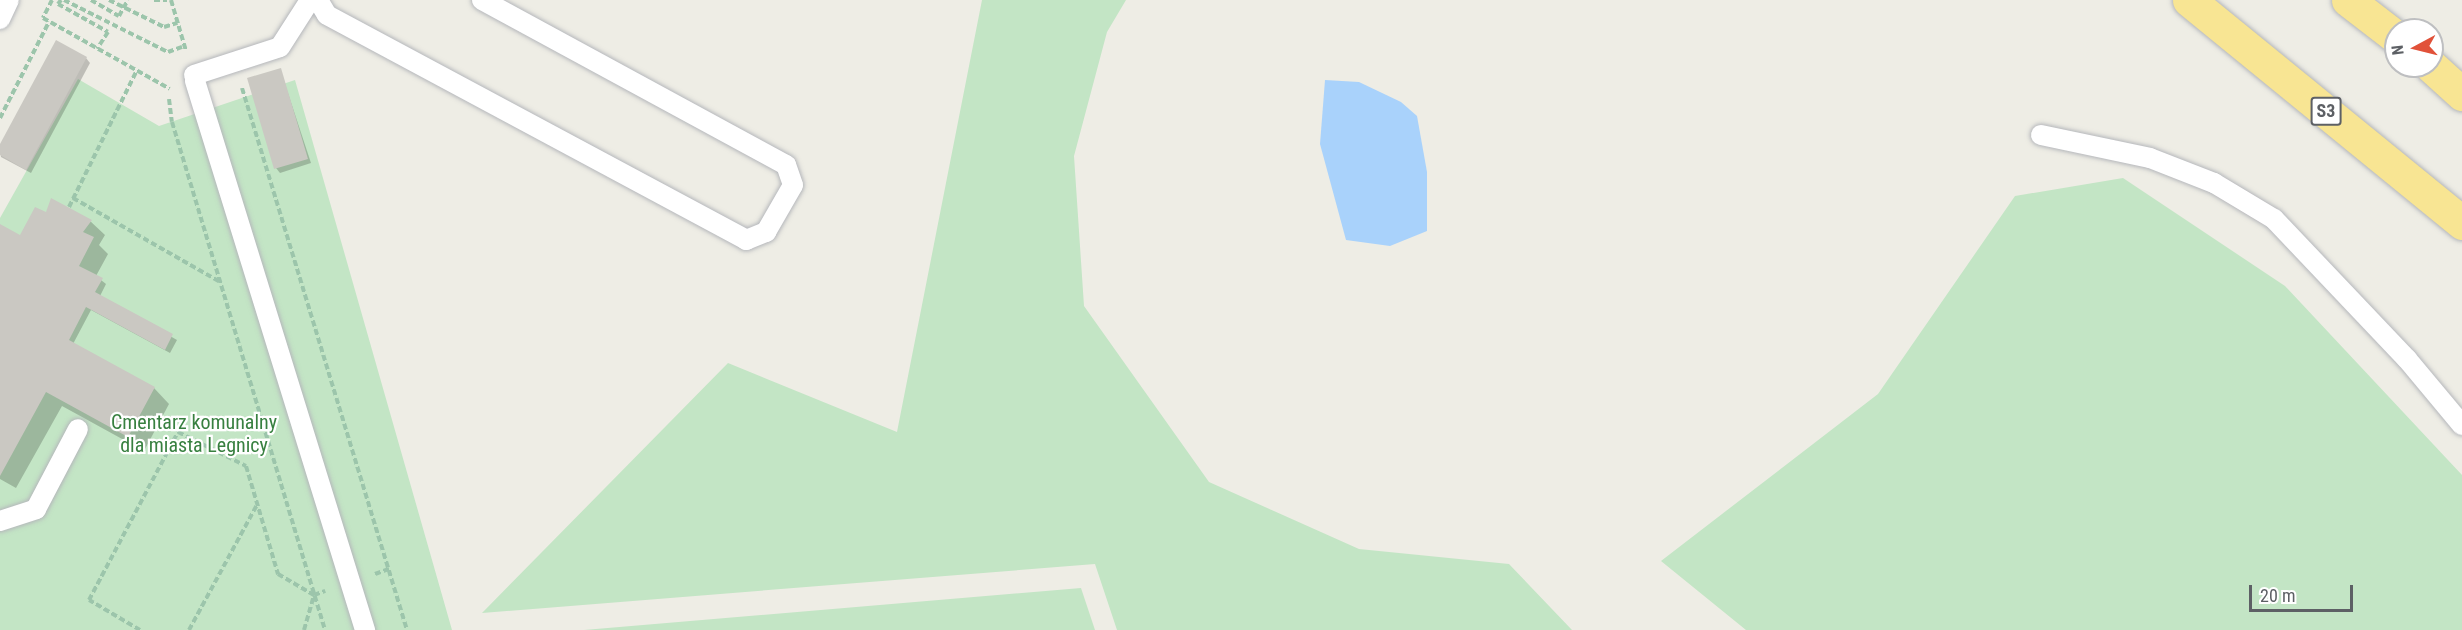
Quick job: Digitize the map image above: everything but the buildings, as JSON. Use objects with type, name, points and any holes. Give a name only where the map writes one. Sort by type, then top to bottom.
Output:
[{"type":"highway","name":"S3","points":[[2189,0],[2462,223]]},
{"type":"highway","points":[[2348,0],[2384,28]]},
{"type":"highway","points":[[2444,78],[2462,94]]},
{"type":"lane","points":[[0,19],[9,0]]},
{"type":"lane","points":[[310,0],[280,47],[195,78],[365,630]]},
{"type":"lane","points":[[318,0],[327,15],[746,240],[766,232],[793,185],[786,165],[482,0]]},
{"type":"lane","points":[[2041,135],[2150,158],[2214,183],[2274,219],[2407,359],[2462,424]]},
{"type":"lane","points":[[0,521],[36,509],[78,429]]},
{"type":"path","points":[[52,0],[43,18],[168,90]]},
{"type":"path","points":[[98,49],[108,32],[58,4],[63,0],[168,52],[185,47]]},
{"type":"path","points":[[91,0],[119,16],[128,0]]},
{"type":"path","points":[[109,0],[164,27],[177,23]]},
{"type":"path","points":[[154,0],[169,0],[187,55]]},
{"type":"path","points":[[0,118],[49,22]]},
{"type":"path","points":[[234,63],[407,630]]},
{"type":"path","points":[[69,207],[136,72]]},
{"type":"path","points":[[168,90],[195,78]]},
{"type":"path","points":[[168,90],[172,122],[325,630]]},
{"type":"path","points":[[73,198],[220,282]]},
{"type":"path","points":[[140,630],[90,600],[178,432],[246,466],[278,574],[314,595],[388,569]]},
{"type":"path","points":[[189,630],[257,505]]},
{"type":"path","points":[[304,630],[314,595]]},
{"type":"green space","points":[[982,0],[1126,0],[1107,32],[1074,156],[1084,306],[1209,482],[1359,549],[1509,564],[1572,630],[1117,630],[1095,564],[482,613],[728,363],[897,432]]},
{"type":"green space","name":"Cmentarz komunalny dla miasta Legnicy","points":[[78,79],[159,126],[295,80],[452,630],[0,630],[0,218]]},
{"type":"green space","points":[[2123,178],[2285,286],[2462,475],[2462,630],[1746,630],[1661,561],[1878,394],[2015,196]]},
{"type":"green space","points":[[1081,588],[1095,630],[584,630]]},
{"type":"water","points":[[1325,80],[1359,82],[1401,102],[1417,116],[1427,172],[1427,231],[1390,246],[1346,240],[1320,144]]}]
